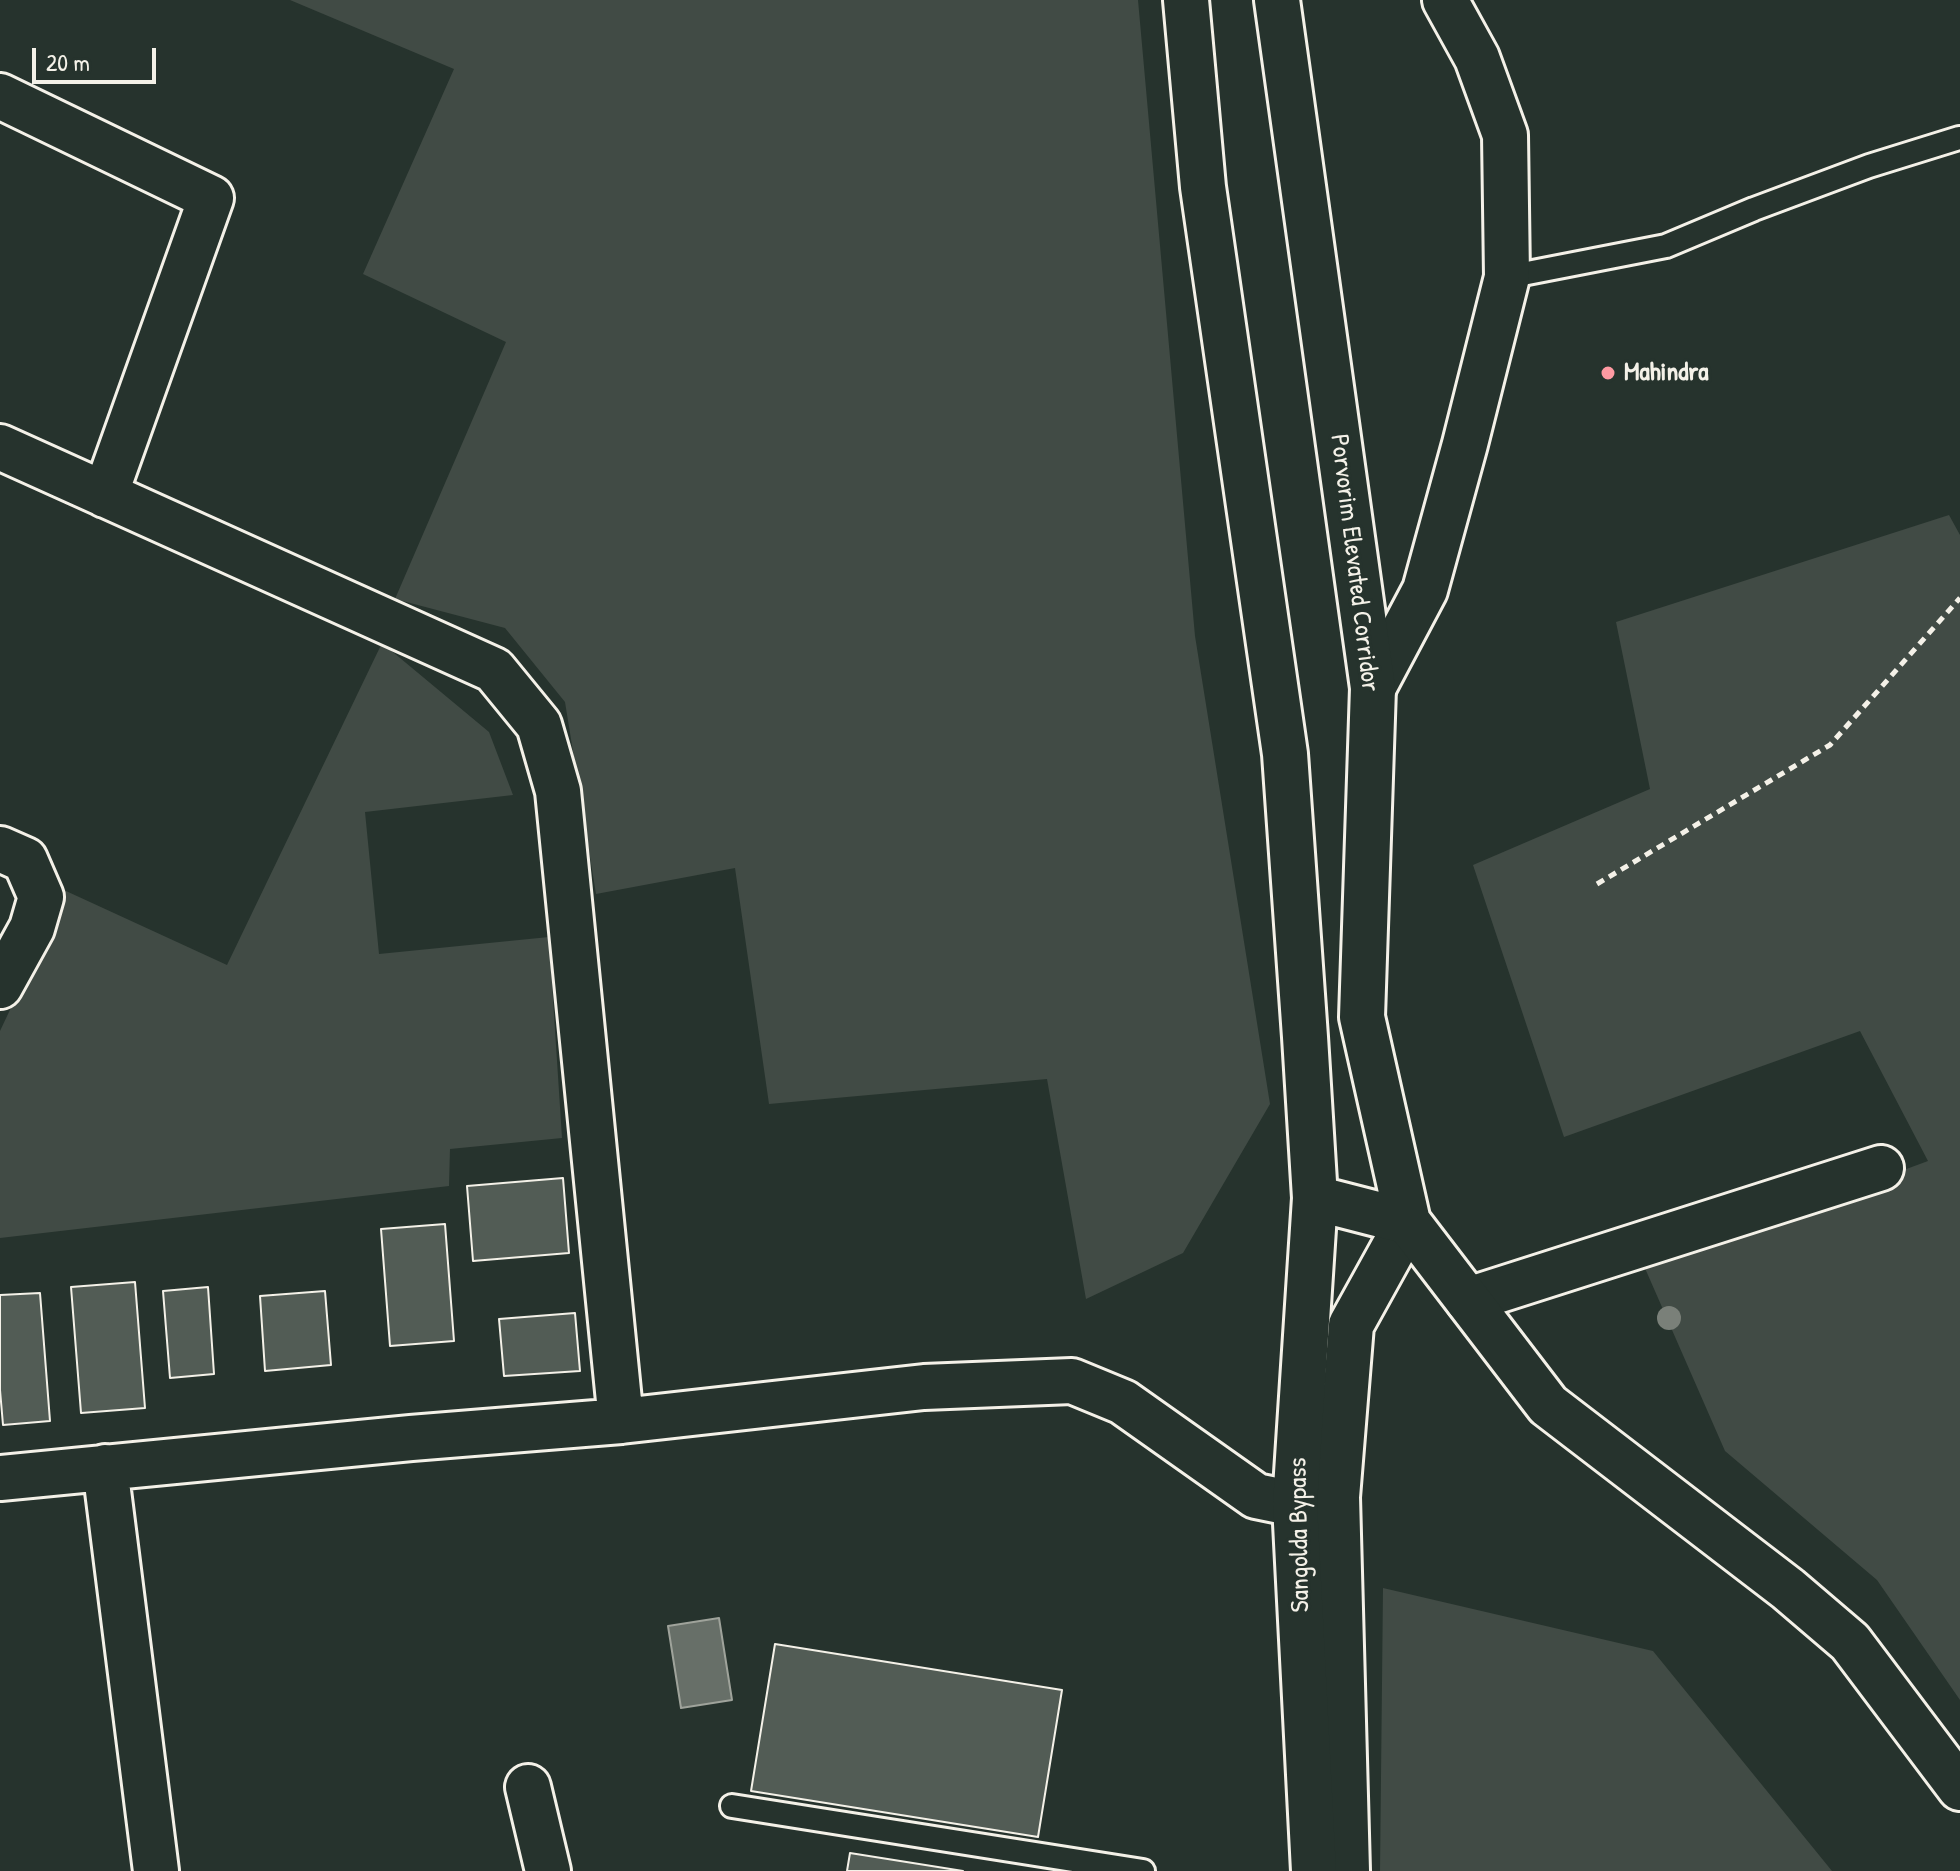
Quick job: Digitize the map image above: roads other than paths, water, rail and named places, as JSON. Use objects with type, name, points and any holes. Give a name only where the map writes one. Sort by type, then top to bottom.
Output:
[{"type":"main road","name":"Sangolda Bypass","points":[[1186,0],[1203,187],[1285,754],[1315,1198],[1295,1504],[1314,1871]]},
{"type":"main road","name":"Porvorim Elevated Corridor","points":[[1277,0],[1373,688],[1362,1017],[1408,1222]]},
{"type":"main road","points":[[1373,688],[1425,590],[1507,277],[1505,135],[1477,58],[1445,0]]},
{"type":"main road","points":[[0,96],[211,198],[105,495]]},
{"type":"main road","points":[[0,447],[494,670],[539,725],[558,791],[621,1421]]},
{"type":"main road","points":[[0,849],[25,860],[41,897],[32,928],[0,986]]},
{"type":"main road","points":[[1468,1300],[1881,1168]]},
{"type":"main road","points":[[1315,1198],[1408,1222],[1548,1405],[1788,1589],[1850,1642],[1960,1788]]},
{"type":"main road","name":"Sangolda Bypass","points":[[1347,1871],[1337,1497],[1351,1325],[1408,1222]]},
{"type":"main road","points":[[0,1478],[621,1421],[924,1387],[1072,1381],[1123,1402],[1256,1496],[1295,1504]]},
{"type":"main road","points":[[105,1467],[156,1871]]},
{"type":"main road","points":[[528,1787],[548,1871]]},
{"type":"lane","points":[[1507,277],[1666,246],[1869,166],[1959,138]]},
{"type":"lane","points":[[732,1806],[1143,1871]]},
{"type":"place","name":"Mahindra","points":[[1608,373]]}]
